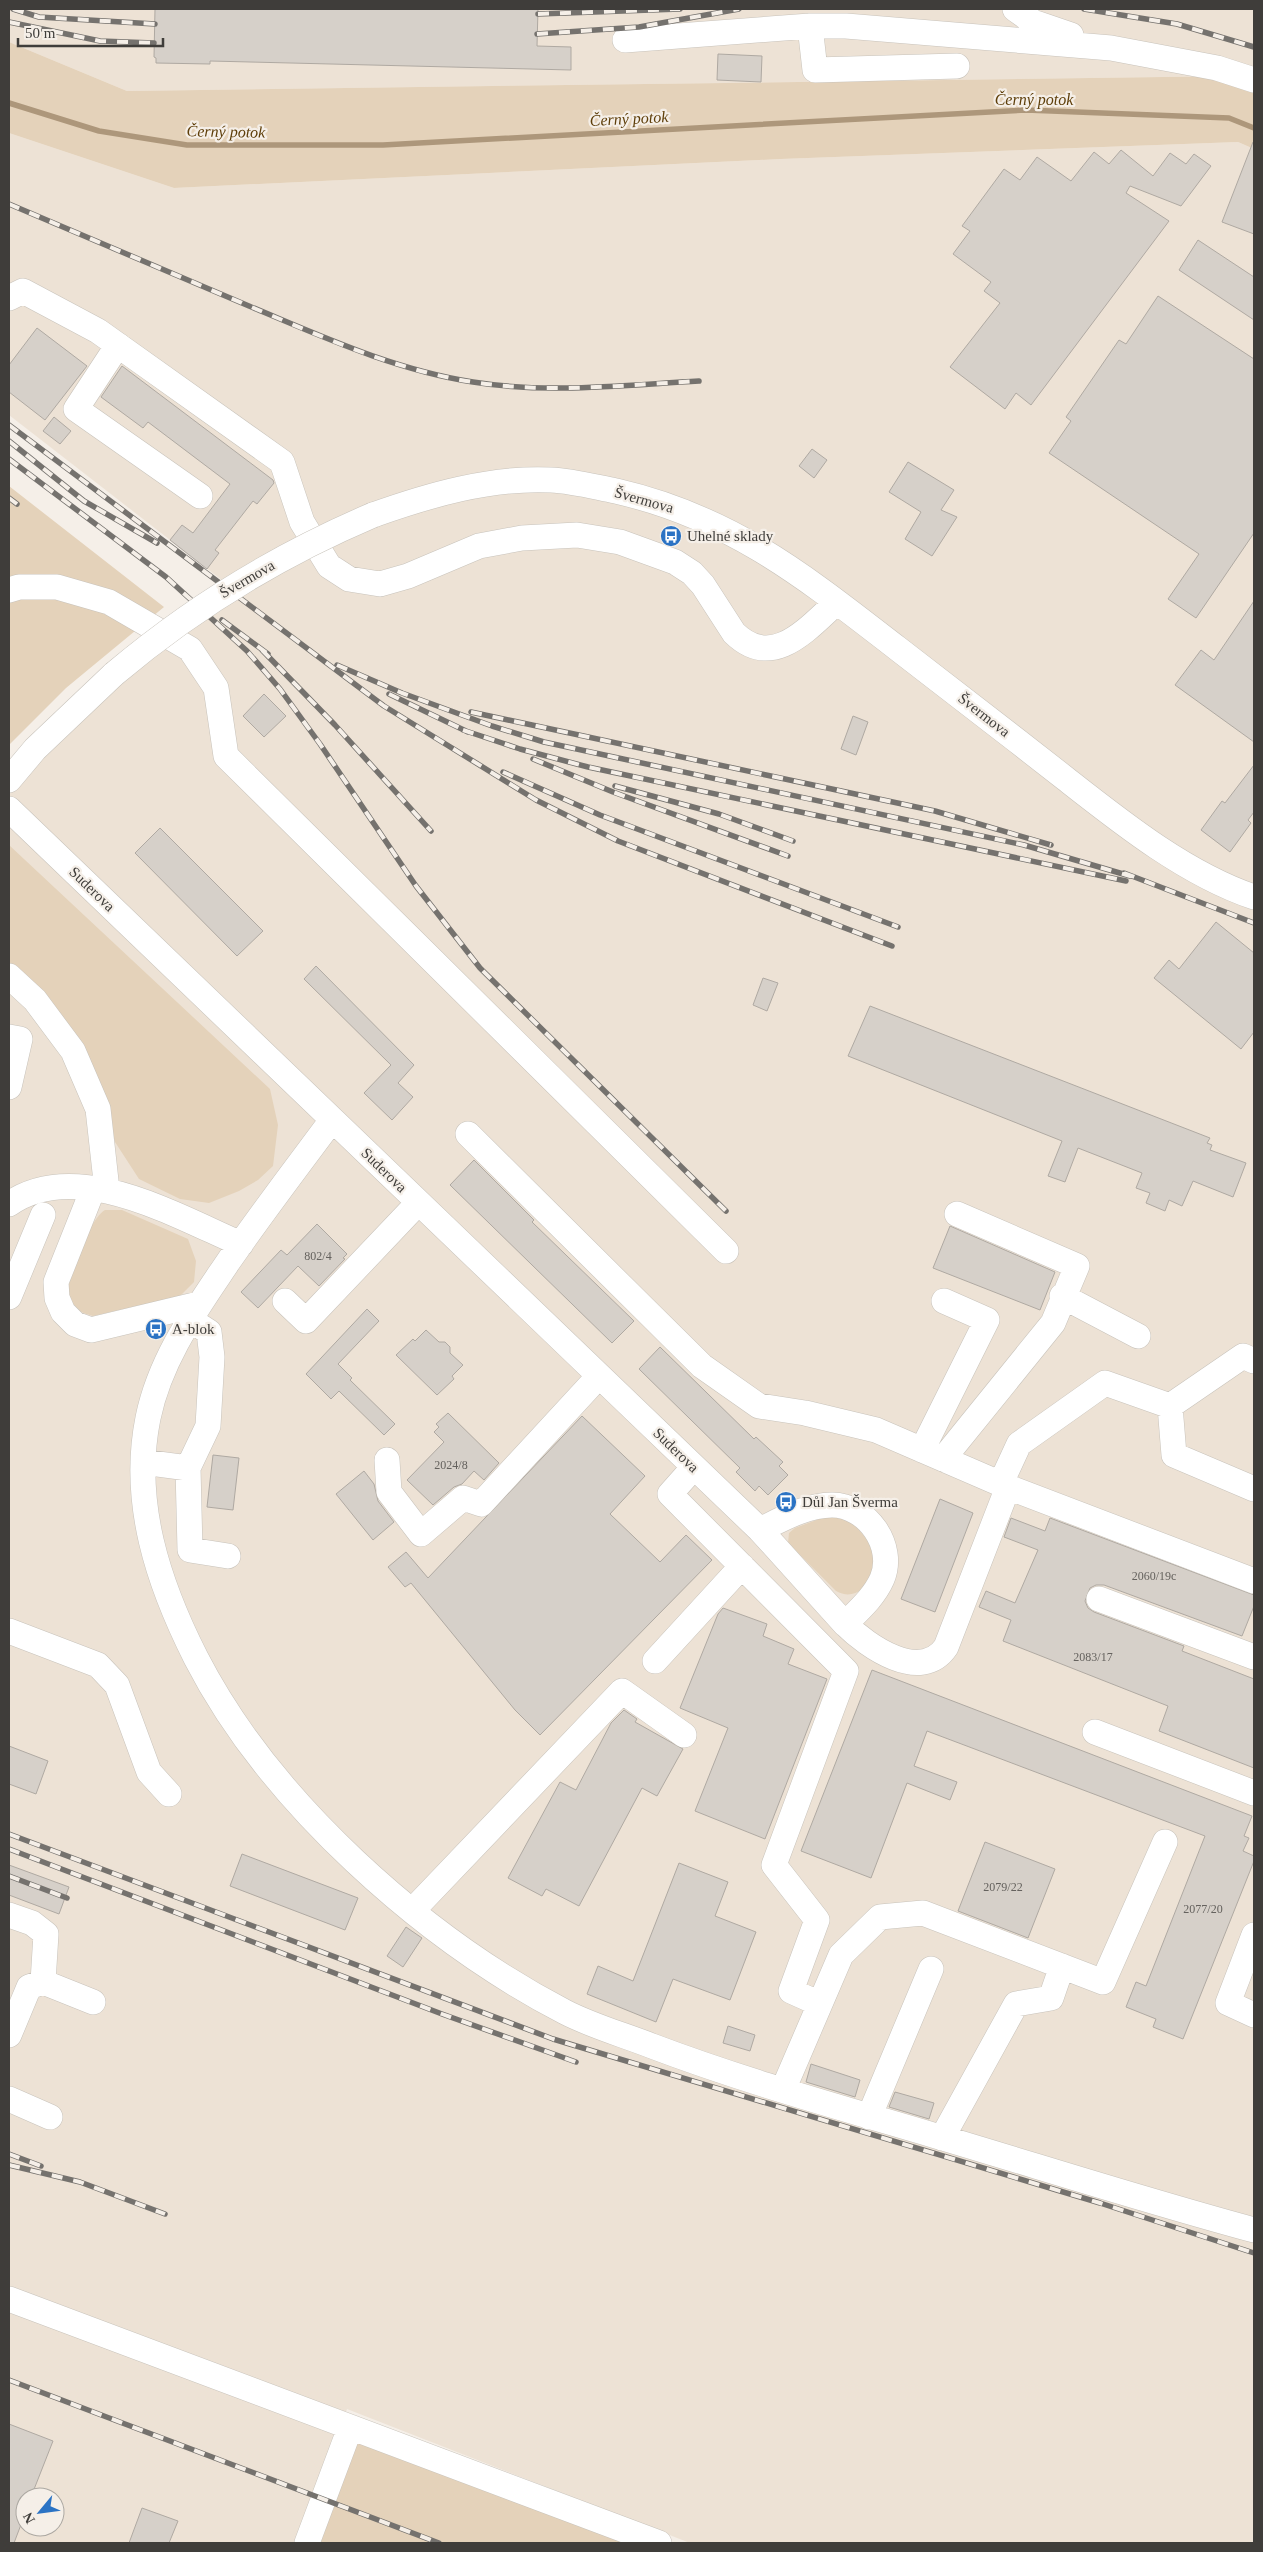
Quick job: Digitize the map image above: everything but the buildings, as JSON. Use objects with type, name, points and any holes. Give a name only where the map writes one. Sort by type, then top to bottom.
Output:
[{"type":"street","points":[[1015,9],[1033,22],[1111,48]]},
{"type":"street","points":[[810,26],[815,70],[956,66]]},
{"type":"street","points":[[625,40],[810,26],[892,30],[1111,48],[1217,68],[1254,80]]},
{"type":"street","points":[[9,298],[23,291],[98,332],[282,462],[302,522],[329,566],[349,579],[380,584],[408,576],[479,546],[522,538],[577,535],[620,542],[675,562],[692,573],[703,586],[734,633],[740,639],[759,648],[776,646],[796,640],[837,602]]},
{"type":"street","points":[[118,345],[76,409],[200,496]]},
{"type":"street","name":"Švermova","points":[[9,780],[35,750],[114,674],[171,627],[212,600],[296,551],[373,515],[407,503],[456,490],[502,483],[551,480],[598,487],[648,499],[737,535],[793,569],[1097,803],[1190,868],[1233,890],[1254,897]]},
{"type":"street","points":[[9,590],[19,586],[57,586],[109,602],[190,649],[216,688],[226,756],[726,1251]]},
{"type":"street","name":"Suderova","points":[[9,809],[760,1530],[863,1641],[902,1661],[914,1662],[934,1659],[941,1654],[946,1647],[1005,1485]]},
{"type":"street","points":[[9,976],[35,1000],[73,1051],[98,1109],[100,1190],[56,1282],[57,1298],[67,1318],[82,1328],[100,1329],[194,1312]]},
{"type":"street","points":[[9,1037],[20,1039],[9,1087]]},
{"type":"street","points":[[332,1120],[241,1244],[194,1312],[158,1382],[148,1418],[143,1462],[143,1495],[148,1534],[166,1590],[182,1631],[212,1689],[295,1800],[365,1872],[412,1911],[493,1969],[568,2014],[676,2055],[869,2117],[1254,2230]]},
{"type":"street","points":[[468,1134],[702,1366],[759,1406],[805,1413],[876,1430],[1005,1485],[1254,1581]]},
{"type":"street","points":[[9,1204],[30,1193],[46,1189],[69,1186],[100,1190],[132,1198],[241,1244]]},
{"type":"street","points":[[285,1301],[306,1321],[418,1203]]},
{"type":"street","points":[[933,1454],[1053,1323],[1062,1296],[1077,1266],[957,1214]]},
{"type":"street","points":[[9,1297],[44,1215]]},
{"type":"street","points":[[1062,1296],[1138,1336]]},
{"type":"street","points":[[933,1454],[987,1320],[944,1301]]},
{"type":"street","points":[[194,1312],[209,1332],[212,1356],[208,1426],[188,1468],[190,1550],[228,1556]]},
{"type":"street","points":[[1170,1406],[1243,1356],[1254,1361]]},
{"type":"street","points":[[387,1460],[389,1492],[421,1534],[463,1498],[481,1504],[599,1376]]},
{"type":"street","points":[[1005,1485],[1019,1444],[1105,1382],[1170,1406]]},
{"type":"street","points":[[1170,1406],[1174,1455],[1254,1489]]},
{"type":"street","points":[[143,1462],[188,1468]]},
{"type":"street","points":[[694,1467],[670,1494],[846,1672],[774,1865],[817,1920],[790,1991],[820,2004]]},
{"type":"street","points":[[760,1530],[790,1515],[830,1505],[851,1508],[870,1522],[883,1549],[884,1572],[873,1595],[841,1619],[817,1643]]},
{"type":"street","points":[[655,1661],[742,1566]]},
{"type":"street","points":[[1099,1599],[1254,1657]]},
{"type":"street","points":[[9,1631],[98,1666],[116,1685],[149,1772],[169,1794]]},
{"type":"street","points":[[412,1911],[622,1691],[684,1735]]},
{"type":"street","points":[[1095,1732],[1254,1793]]},
{"type":"street","points":[[784,2090],[841,1955],[880,1917],[923,1913],[1103,1982],[1165,1842]]},
{"type":"street","points":[[9,1915],[32,1923],[46,1934],[43,1982]]},
{"type":"street","points":[[1254,1935],[1228,2003],[1254,2015]]},
{"type":"street","points":[[942,2138],[1016,2004],[1050,1998],[1062,1966]]},
{"type":"street","points":[[869,2117],[931,1969]]},
{"type":"street","points":[[9,2035],[29,1987],[43,1982],[93,2002]]},
{"type":"street","points":[[9,2099],[50,2117]]},
{"type":"street","points":[[9,2299],[659,2543]]},
{"type":"street","points":[[307,2543],[350,2428]]},
{"type":"shaded area","points":[[9,9],[1254,9],[1254,83],[1236,76],[127,91],[9,42]]},
{"type":"shaded area","points":[[9,42],[127,91],[1236,76],[1254,83],[1254,149],[1238,142],[781,159],[174,188],[9,133]]},
{"type":"shaded area","points":[[9,133],[174,188],[781,159],[1238,142],[1254,149],[1254,2543],[690,2543],[347,2409],[294,2543],[9,2543],[9,780],[232,588],[9,415]]},
{"type":"shaded area","points":[[9,486],[164,607],[66,688],[9,745]]},
{"type":"shaded area","points":[[9,845],[270,1089],[278,1125],[273,1166],[258,1180],[239,1191],[209,1203],[180,1199],[139,1179],[115,1142],[102,1094],[9,967]]},
{"type":"shaded area","points":[[105,1210],[122,1210],[188,1239],[196,1261],[194,1282],[180,1296],[93,1316],[76,1308],[69,1299],[70,1279],[85,1237],[99,1215]]},
{"type":"shaded area","points":[[830,1515],[851,1520],[873,1547],[874,1565],[872,1575],[862,1589],[853,1594],[842,1594],[836,1591],[788,1543],[789,1533],[795,1528]]},
{"type":"shaded area","points":[[350,2428],[659,2543],[303,2543]]},
{"type":"waterway","name":"Černý potok","points":[[9,103],[99,131],[187,145],[383,145],[1026,110],[1229,118],[1254,128]]},
{"type":"railway","points":[[13,9],[39,17],[155,24]]},
{"type":"railway","points":[[538,14],[680,9]]},
{"type":"railway","points":[[537,34],[639,27],[739,9]]},
{"type":"railway","points":[[1084,9],[1177,24],[1254,47]]},
{"type":"railway","points":[[9,22],[100,41],[154,43]]},
{"type":"railway","points":[[9,204],[358,351],[444,377],[501,386],[558,388],[699,381]]},
{"type":"railway","points":[[9,425],[384,706],[536,800],[618,841],[892,946]]},
{"type":"railway","points":[[9,441],[84,501],[157,543]]},
{"type":"railway","points":[[9,459],[166,577],[247,651],[280,689],[320,744],[416,886],[480,968],[726,1211]]},
{"type":"railway","points":[[9,498],[17,504]]},
{"type":"railway","points":[[222,620],[268,654]]},
{"type":"railway","points":[[262,650],[335,725],[431,831]]},
{"type":"railway","points":[[337,665],[402,693],[492,726],[544,742],[1024,845],[1130,876]]},
{"type":"railway","points":[[389,694],[468,732]]},
{"type":"railway","points":[[471,712],[935,811],[1051,845]]},
{"type":"railway","points":[[463,730],[520,749],[588,767],[1126,881]]},
{"type":"railway","points":[[533,759],[613,792],[788,856]]},
{"type":"railway","points":[[503,772],[600,815],[898,927]]},
{"type":"railway","points":[[615,786],[719,814],[793,841]]},
{"type":"railway","points":[[1124,873],[1254,923]]},
{"type":"railway","points":[[9,1834],[553,2039],[1100,2203],[1254,2253]]},
{"type":"railway","points":[[9,1849],[442,2014],[576,2062]]},
{"type":"railway","points":[[9,1876],[67,1898]]},
{"type":"railway","points":[[9,2154],[41,2166]]},
{"type":"railway","points":[[9,2165],[80,2182],[165,2214]]},
{"type":"railway","points":[[9,2380],[439,2543]]},
{"type":"place","name":"Uhelné sklady","points":[[671,536]]},
{"type":"place","name":"A-blok","points":[[156,1329]]},
{"type":"place","name":"Důl Jan Šverma","points":[[786,1502]]}]
